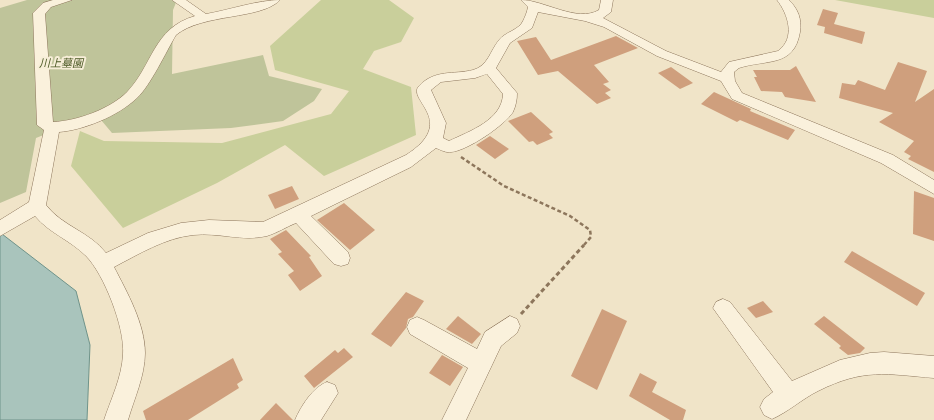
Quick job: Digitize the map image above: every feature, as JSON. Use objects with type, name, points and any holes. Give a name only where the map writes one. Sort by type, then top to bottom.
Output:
[{"type":"street","points":[[66,0],[47,5],[39,12],[45,104],[44,119],[45,125],[52,128],[62,128],[122,103],[133,94],[171,33],[202,16],[234,13],[274,0]]},
{"type":"street","points":[[178,0],[202,16]]},
{"type":"street","points":[[593,19],[605,12],[607,0]]},
{"type":"street","points":[[783,0],[793,11],[796,20],[787,52],[735,64],[728,72],[727,78],[730,88],[744,101],[887,159],[934,188]]},
{"type":"street","points":[[440,143],[439,122],[424,90],[437,78],[475,74],[489,68],[506,41],[528,25],[531,3],[593,19],[615,27],[651,48],[702,70],[727,78]]},
{"type":"street","points":[[104,263],[153,238],[177,230],[210,227],[249,232],[266,229],[299,215],[405,163],[440,143],[451,146],[494,124],[510,102],[510,94],[489,68]]},
{"type":"street","points":[[52,128],[37,206],[45,218],[92,249],[104,263],[132,333],[134,352],[116,420]]},
{"type":"street","points":[[0,229],[37,206]]},
{"type":"street","points":[[299,215],[341,258]]},
{"type":"street","points":[[723,308],[780,401],[843,370],[865,364],[883,362],[934,367]]},
{"type":"street","points":[[454,420],[493,340],[510,326]]},
{"type":"street","points":[[417,327],[482,364]]},
{"type":"street","points":[[307,420],[327,392]]},
{"type":"path","points":[[440,143],[504,186],[570,216],[590,230],[590,237],[510,326]]},
{"type":"green space","name":"川上墓園","points":[[27,0],[177,0],[173,10],[172,74],[263,55],[269,76],[322,89],[314,101],[283,121],[231,128],[112,133],[96,114],[36,138],[26,192],[0,203],[0,8]]},
{"type":"green space","points":[[321,0],[389,0],[414,18],[401,42],[374,51],[363,69],[411,87],[416,135],[324,176],[285,145],[217,183],[123,228],[71,166],[80,131],[104,141],[222,143],[331,114],[349,91],[275,70],[270,46]]},
{"type":"green space","points":[[835,0],[934,0],[934,18]]},
{"type":"water","points":[[2,234],[76,291],[90,345],[87,420],[0,420],[0,236]]},
{"type":"building","points":[[823,9],[838,13],[834,24],[865,32],[862,44],[824,33],[825,27],[817,25]]},
{"type":"building","points":[[616,36],[638,48],[594,65],[609,82],[603,84],[611,90],[605,93],[611,98],[597,104],[558,71],[538,75],[517,41],[536,37],[551,60]]},
{"type":"building","points":[[898,62],[927,71],[915,102],[934,89],[934,172],[908,159],[911,156],[904,152],[914,141],[879,122],[893,113],[839,98],[842,83],[855,85],[858,80],[885,90]]},
{"type":"building","points":[[796,66],[816,102],[785,97],[782,92],[761,91],[754,77],[757,77],[753,70],[790,70]]},
{"type":"building","points":[[671,67],[693,83],[680,89],[658,73]]},
{"type":"building","points":[[714,92],[751,109],[750,111],[795,130],[788,140],[740,120],[737,122],[701,104]]},
{"type":"building","points":[[531,112],[553,132],[549,134],[553,138],[537,145],[533,141],[529,142],[508,121]]},
{"type":"building","points":[[490,136],[509,149],[495,159],[476,145]]},
{"type":"building","points":[[292,186],[299,199],[275,209],[268,195]]},
{"type":"building","points":[[914,191],[934,198],[934,241],[913,234]]},
{"type":"building","points":[[344,203],[375,230],[350,250],[317,220]]},
{"type":"building","points":[[286,230],[311,256],[309,257],[322,276],[300,291],[288,275],[294,271],[278,254],[282,252],[270,239]]},
{"type":"building","points":[[852,251],[925,293],[917,306],[844,262]]},
{"type":"building","points":[[406,292],[424,301],[413,317],[408,319],[406,328],[391,347],[371,334]]},
{"type":"building","points":[[763,301],[773,312],[756,318],[747,308]]},
{"type":"building","points":[[602,309],[627,321],[597,390],[571,376]]},
{"type":"building","points":[[458,316],[481,334],[472,344],[446,329]]},
{"type":"building","points":[[824,316],[865,348],[860,353],[848,355],[839,348],[841,346],[814,324]]},
{"type":"building","points":[[344,348],[353,357],[314,388],[304,376],[335,350],[338,353]]},
{"type":"building","points":[[442,355],[463,367],[450,386],[429,373]]},
{"type":"building","points":[[233,358],[243,380],[237,384],[239,388],[188,420],[146,420],[143,411]]},
{"type":"building","points":[[640,373],[657,382],[652,392],[686,410],[683,420],[670,420],[629,396]]},
{"type":"building","points":[[276,403],[293,420],[260,420]]}]
